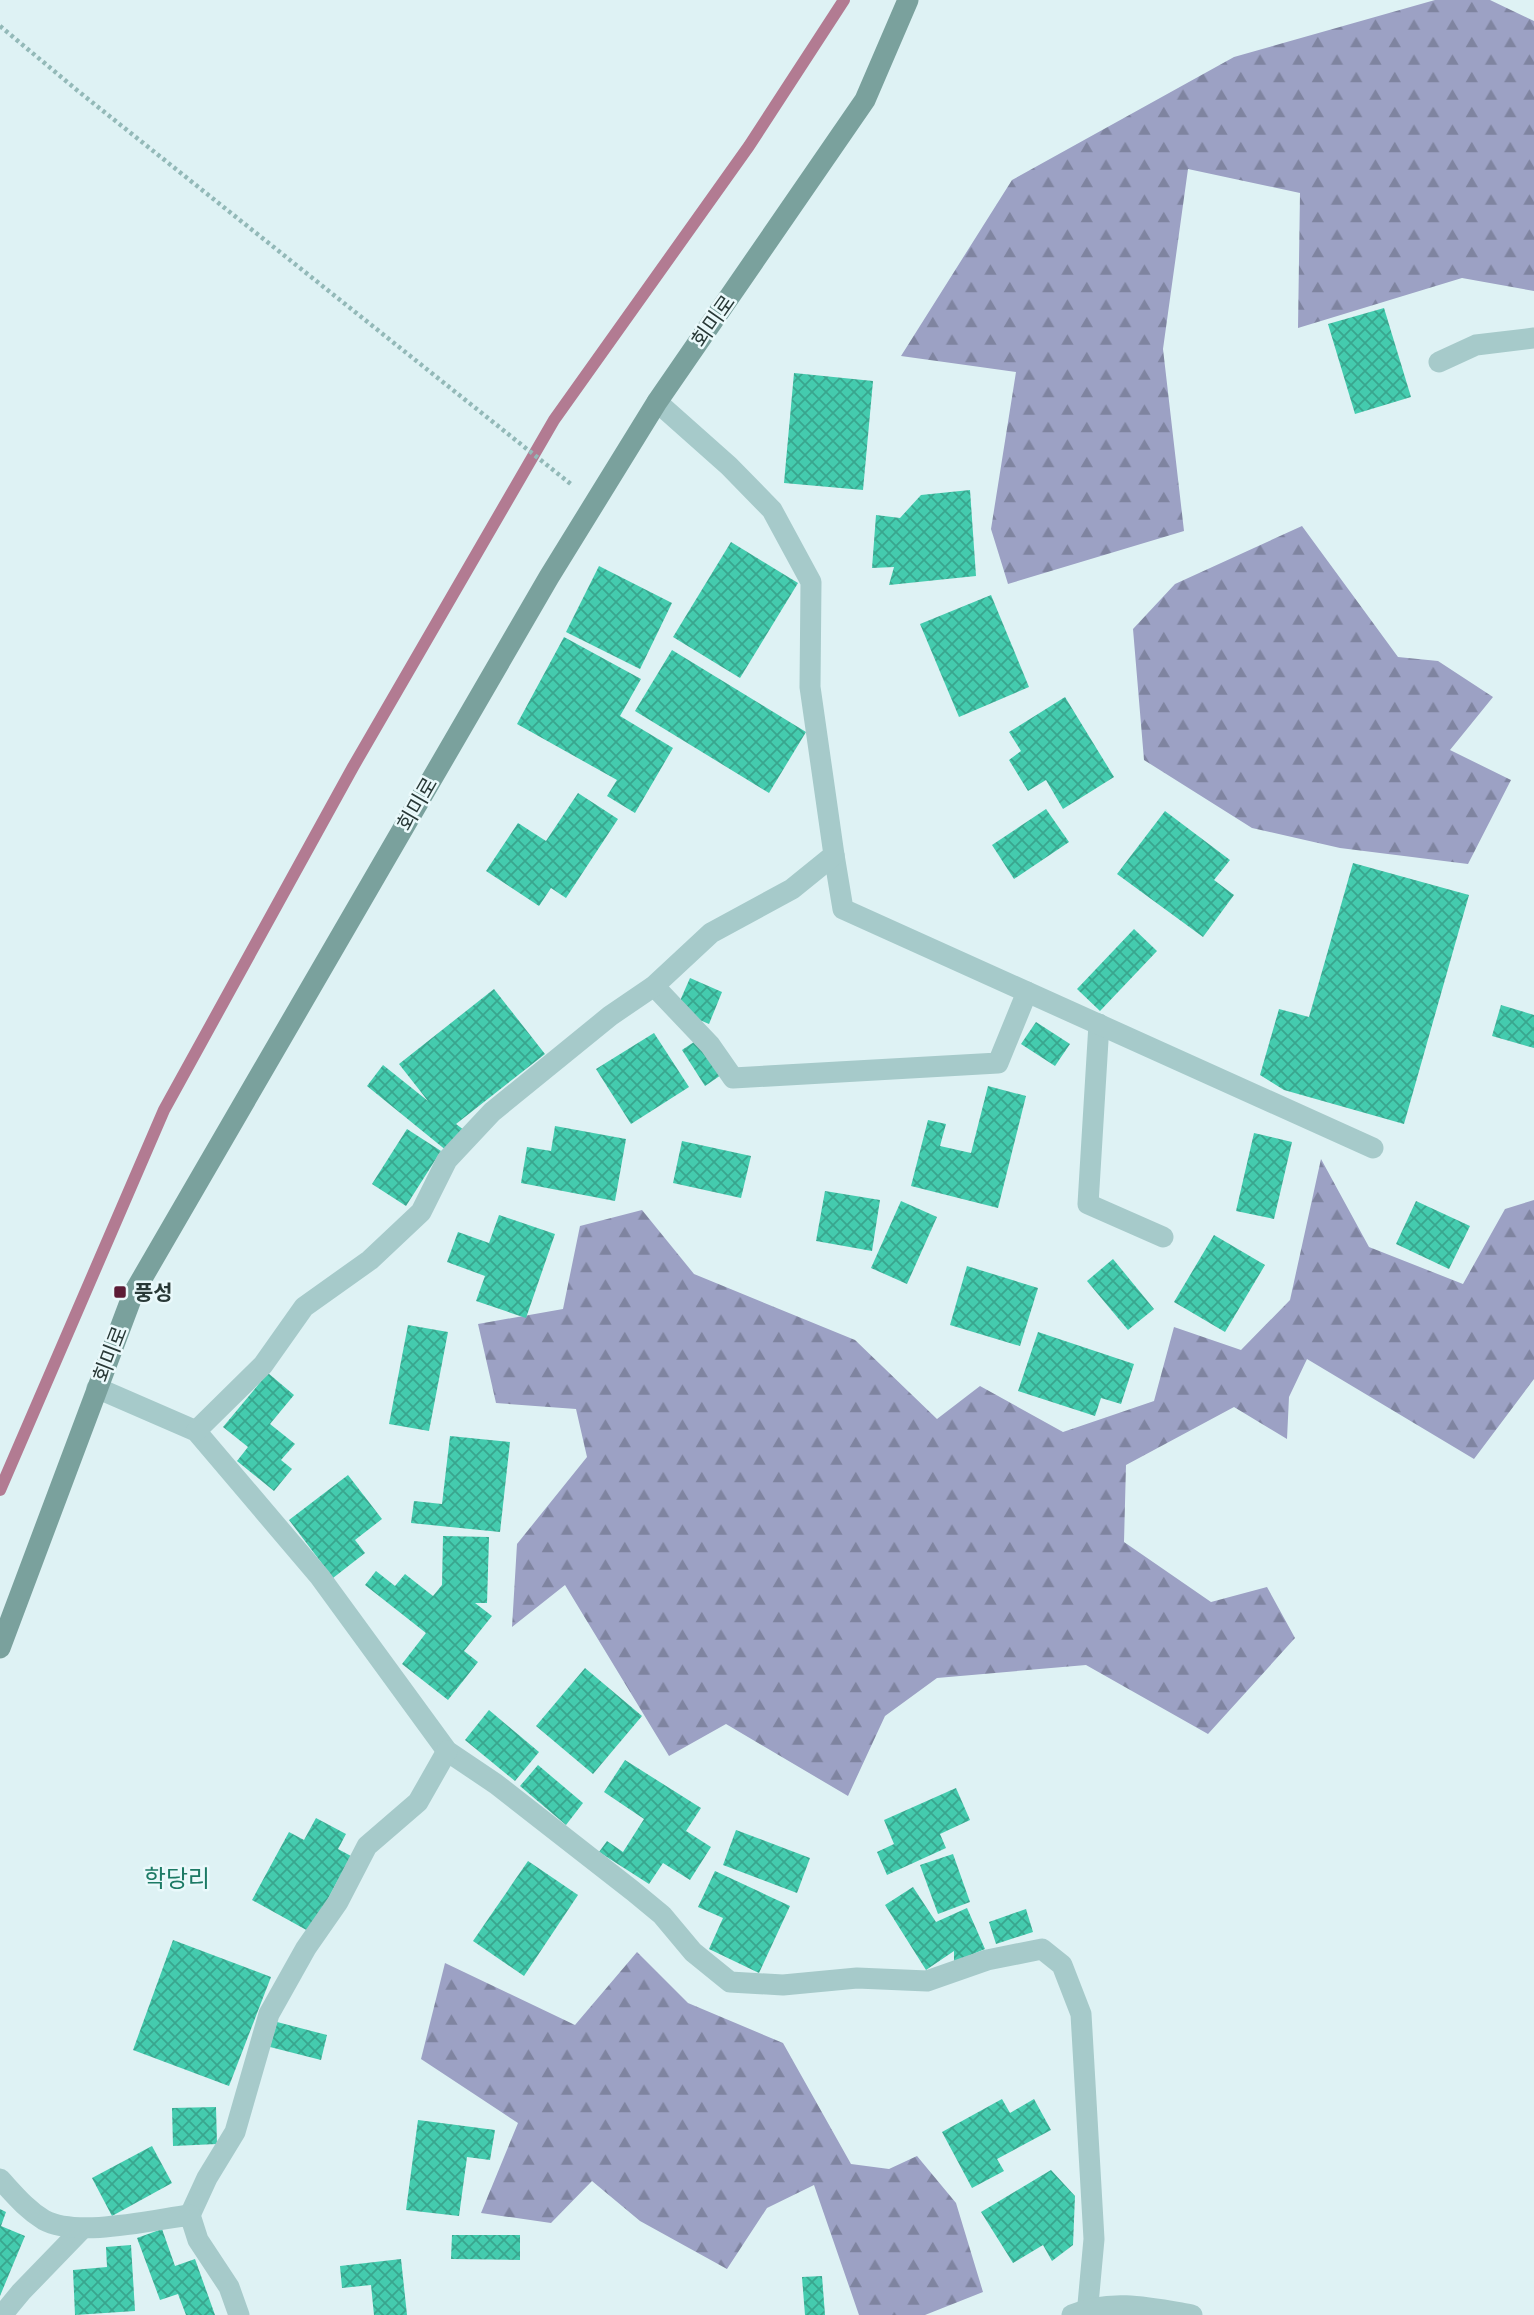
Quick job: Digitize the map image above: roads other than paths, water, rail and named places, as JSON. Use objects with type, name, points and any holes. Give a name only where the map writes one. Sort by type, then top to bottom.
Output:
[{"type":"street","name":"회미로","points":[[0,1648],[133,1294],[549,577],[657,401],[865,100],[908,0]]},
{"type":"street","points":[[1439,362],[1476,345],[1534,338]]},
{"type":"street","points":[[657,401],[729,466],[772,510],[810,582],[810,687],[843,909],[1373,1148]]},
{"type":"street","points":[[196,1431],[263,1365],[304,1307],[370,1260],[421,1212],[447,1160],[492,1112],[610,1017],[654,986],[711,933],[792,889],[834,855]]},
{"type":"street","points":[[654,986],[710,1045],[733,1078],[998,1063],[1027,992]]},
{"type":"street","points":[[1099,1024],[1088,1204],[1163,1237]]},
{"type":"street","points":[[97,1388],[196,1431],[320,1577],[447,1751],[496,1783],[662,1915],[693,1952],[730,1982],[783,1984],[857,1978],[927,1981],[987,1960],[1042,1949],[1062,1965],[1081,2014],[1094,2239],[1082,2313],[1131,2305],[1192,2315]]},
{"type":"street","points":[[239,2315],[229,2287],[198,2240],[190,2215],[207,2178],[235,2132],[270,2014],[306,1948],[338,1902],[367,1846],[418,1802],[447,1751]]},
{"type":"street","points":[[0,2179],[26,2208],[47,2222],[82,2229],[190,2215]]},
{"type":"street","points":[[2,2315],[82,2229]]},
{"type":"waterway","points":[[0,1490],[164,1110],[353,767],[554,420],[749,146],[844,0]]},
{"type":"place","name":"풍성","points":[[120,1292]]},
{"type":"district","name":"학당리","points":[[177,1878]]}]
